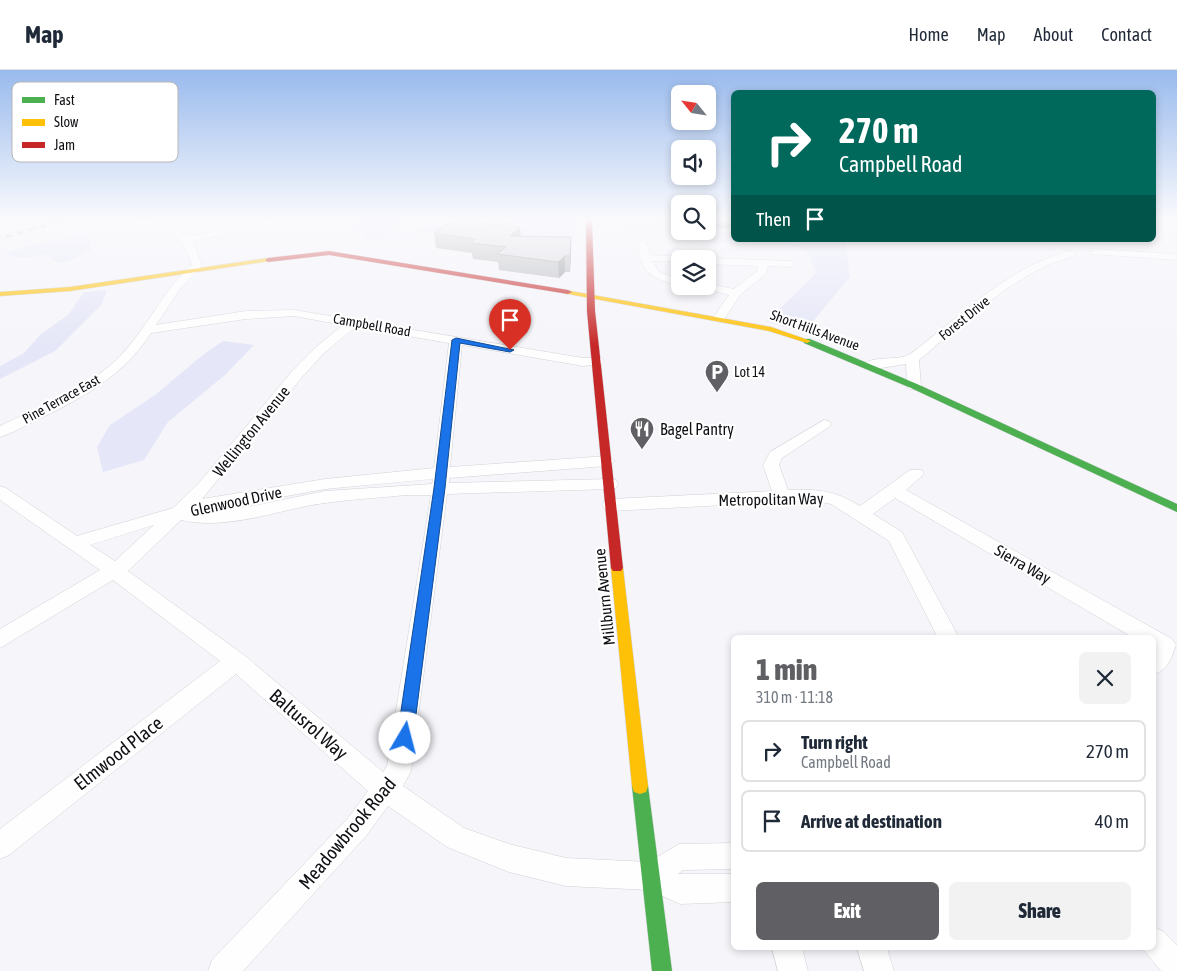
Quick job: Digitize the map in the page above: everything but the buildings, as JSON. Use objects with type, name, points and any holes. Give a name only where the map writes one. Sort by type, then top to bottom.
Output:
[{"type":"street","points":[[190,271],[197,266],[195,262]]},
{"type":"street","name":"Short Hills Avenue","points":[[3,296],[70,289],[253,262]]},
{"type":"street","name":"Short Hills Avenue","points":[[384,262],[713,317],[765,327],[802,338],[914,386],[1177,508]]},
{"type":"street","name":"Millburn Avenue","points":[[590,262],[590,296],[633,723],[662,971]]},
{"type":"street","points":[[646,262],[653,274],[671,279]]},
{"type":"street","points":[[737,262],[790,264]]},
{"type":"street","name":"Forest Drive","points":[[869,366],[912,359],[977,306],[1030,269],[1045,262]]},
{"type":"street","points":[[713,317],[730,292],[762,272],[763,263]]},
{"type":"street","name":"Pine Terrace East","points":[[0,432],[84,389],[125,358],[185,275],[190,271]]},
{"type":"street","points":[[716,289],[730,292]]},
{"type":"street","name":"Campbell Road","points":[[147,330],[246,315],[277,313],[312,314],[583,362],[597,361]]},
{"type":"street","name":"Wellington Avenue","points":[[0,639],[126,563],[204,488],[298,373],[320,350],[354,322]]},
{"type":"street","name":"Meadowbrook Road","points":[[223,971],[357,827],[399,771],[440,480],[456,340]]},
{"type":"street","points":[[912,359],[914,386]]},
{"type":"street","points":[[782,496],[771,465],[772,460],[776,455],[824,424]]},
{"type":"street","name":"Glenwood Drive","points":[[178,514],[198,518],[253,512],[334,496],[440,480],[607,461]]},
{"type":"street","points":[[862,514],[916,474]]},
{"type":"street","name":"Glenwood Drive","points":[[440,480],[610,484]]},
{"type":"street","name":"Sierra Way","points":[[894,490],[1148,635]]},
{"type":"street","name":"Baltusrol Way","points":[[0,492],[114,570],[236,661],[386,790],[456,838],[509,858],[566,872],[652,876]]},
{"type":"street","name":"Metropolitan Way","points":[[611,505],[782,496],[826,496],[836,498],[896,537],[947,635]]},
{"type":"street","points":[[74,543],[178,514]]},
{"type":"street","name":"Sierra Way","points":[[1156,640],[1166,645],[1161,658],[1156,663]]},
{"type":"street","name":"Elmwood Place","points":[[0,846],[236,661]]},
{"type":"street","points":[[731,856],[679,857],[652,876],[680,890],[731,888]]},
{"type":"street","points":[[1156,944],[1177,966]]},
{"type":"street","points":[[788,950],[793,971]]},
{"type":"street","points":[[873,950],[879,971]]},
{"type":"shaded area","points":[[812,262],[848,262],[850,277],[803,333],[767,321],[816,273]]},
{"type":"shaded area","points":[[107,290],[102,304],[55,351],[0,379],[0,366],[24,353],[40,335],[69,314],[84,292]]},
{"type":"shaded area","points":[[223,341],[254,345],[225,375],[168,422],[144,460],[103,472],[97,447],[110,425],[155,395],[204,354]]},
{"type":"traffic: fast","points":[[807,341],[914,386],[1177,508]]},
{"type":"traffic: fast","points":[[640,786],[662,971]]},
{"type":"traffic: slow","points":[[0,294],[70,289],[254,262]]},
{"type":"traffic: slow","points":[[568,292],[771,329],[807,341]]},
{"type":"traffic: slow","points":[[617,568],[640,786]]},
{"type":"traffic: jam","points":[[384,262],[568,292]]},
{"type":"traffic: jam","points":[[590,262],[591,311],[617,568]]},
{"type":"place","name":"Lot 14","points":[[717,393]]},
{"type":"place","name":"Bagel Pantry","points":[[642,450]]},
{"type":"route","points":[[405,738],[440,488],[456,340],[510,350]]}]
